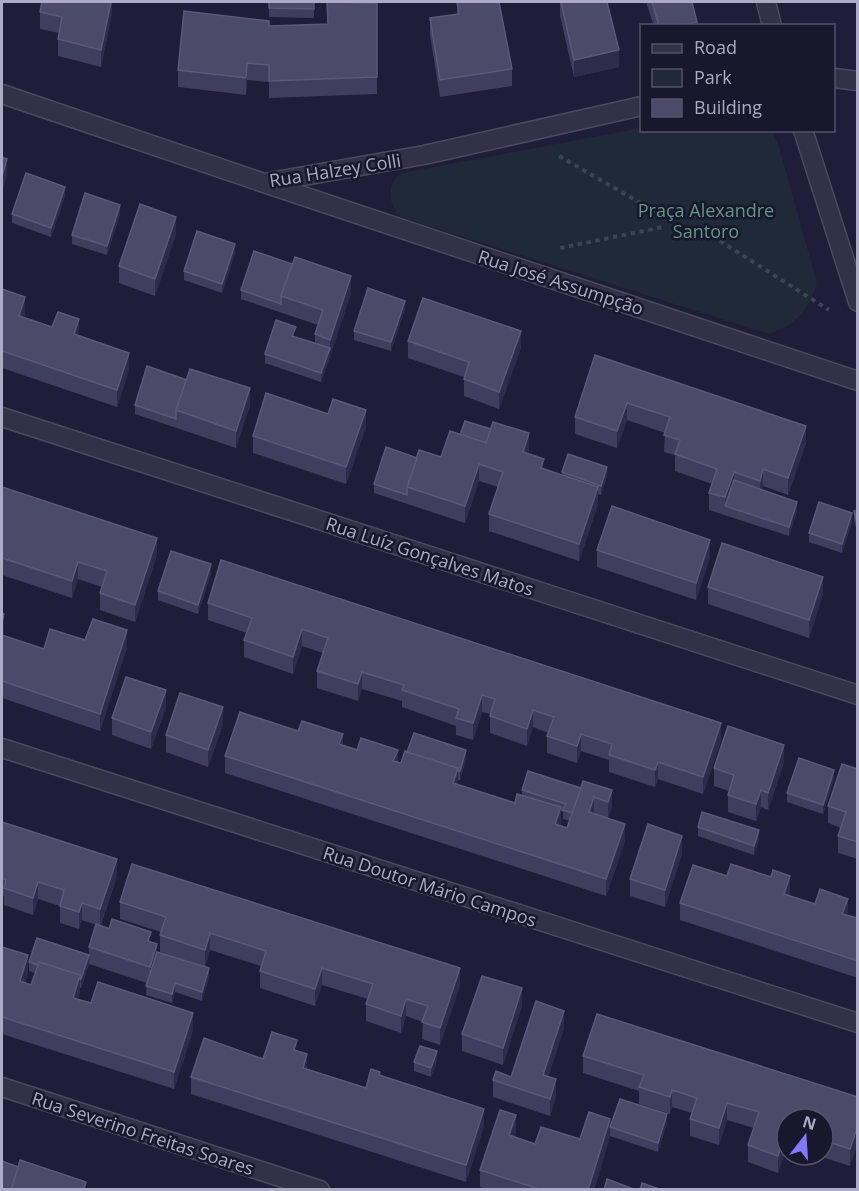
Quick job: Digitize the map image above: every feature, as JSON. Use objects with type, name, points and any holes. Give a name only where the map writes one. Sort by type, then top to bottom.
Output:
[{"type":"street","points":[[766,2],[772,24]]},
{"type":"street","points":[[835,78],[858,81]]},
{"type":"street","name":"Rua Halzey Colli","points":[[2,93],[264,183],[424,155],[640,106]]},
{"type":"street","points":[[804,132],[858,302]]},
{"type":"street","name":"Rua José Assumpção","points":[[264,183],[858,381]]},
{"type":"street","name":"Rua Luíz Gonçalves Matos","points":[[2,417],[858,695]]},
{"type":"street","name":"Rua Doutor Mário Campos","points":[[2,748],[858,1023]]},
{"type":"street","name":"Rua Severino Freitas Soares","points":[[2,1087],[320,1190]]},
{"type":"path","points":[[520,134],[666,217]]},
{"type":"path","points":[[553,249],[663,227]]},
{"type":"path","points":[[720,241],[838,316]]},
{"type":"green space","name":"Praça Alexandre Santoro","points":[[640,128],[640,132],[772,132],[778,143],[817,283],[810,301],[800,315],[787,326],[769,334],[407,219],[395,210],[390,195],[394,180],[406,172]]},
{"type":"building","points":[[42,2],[111,2],[101,50],[58,39],[62,17],[40,12]]},
{"type":"building","points":[[269,2],[314,2],[314,9],[269,8]]},
{"type":"building","points":[[327,2],[377,3],[377,77],[269,81],[269,65],[247,63],[246,78],[178,70],[184,11],[269,21],[269,26],[328,24]]},
{"type":"building","points":[[457,2],[499,2],[512,69],[440,80],[430,18],[459,14]]},
{"type":"building","points":[[561,2],[607,2],[619,50],[574,60]]},
{"type":"building","points":[[652,2],[692,2],[697,22],[658,24]]},
{"type":"building","points":[[2,157],[7,159],[2,176]]},
{"type":"building","points":[[26,173],[65,187],[51,228],[12,214]]},
{"type":"building","points":[[85,193],[120,205],[107,246],[72,235]]},
{"type":"building","points":[[140,204],[176,217],[155,279],[119,266]]},
{"type":"building","points":[[197,231],[235,244],[222,284],[184,271]]},
{"type":"building","points":[[254,251],[292,264],[281,296],[281,304],[241,290]]},
{"type":"building","points":[[295,257],[351,276],[330,340],[315,334],[323,310],[281,296]]},
{"type":"building","points":[[368,288],[405,301],[391,342],[354,331]]},
{"type":"building","points":[[2,289],[25,297],[19,316],[52,327],[58,312],[79,319],[74,334],[129,353],[117,390],[2,351]]},
{"type":"building","points":[[423,298],[521,331],[499,392],[464,379],[469,362],[408,341]]},
{"type":"building","points":[[276,320],[296,327],[292,336],[330,348],[321,373],[265,354]]},
{"type":"building","points":[[595,355],[806,426],[788,478],[763,469],[760,481],[734,472],[725,497],[709,493],[717,469],[675,454],[680,440],[664,435],[670,417],[627,403],[617,431],[575,417]]},
{"type":"building","points":[[147,366],[187,380],[176,410],[176,419],[135,405]]},
{"type":"building","points":[[190,369],[250,388],[236,431],[176,410]]},
{"type":"building","points":[[266,393],[328,414],[333,399],[366,410],[346,467],[253,436]]},
{"type":"building","points":[[465,421],[491,429],[486,443],[460,435]]},
{"type":"building","points":[[493,422],[529,433],[523,452],[544,459],[541,468],[598,487],[579,544],[489,514],[503,472],[479,464],[465,506],[407,487],[419,450],[441,457],[450,431],[486,443]]},
{"type":"building","points":[[386,447],[417,458],[407,487],[407,495],[374,484]]},
{"type":"building","points":[[568,454],[607,467],[601,486],[562,472]]},
{"type":"building","points":[[734,480],[797,502],[789,527],[725,506]]},
{"type":"building","points":[[2,487],[157,538],[135,605],[100,593],[107,571],[78,562],[72,581],[2,558]]},
{"type":"building","points":[[819,502],[852,513],[842,544],[809,533]]},
{"type":"building","points":[[612,506],[710,540],[696,583],[597,550]]},
{"type":"building","points":[[858,510],[858,527],[854,511]]},
{"type":"building","points":[[722,543],[823,577],[809,620],[708,587]]},
{"type":"building","points":[[171,551],[211,564],[198,605],[158,591]]},
{"type":"building","points":[[221,560],[721,723],[703,777],[658,762],[655,770],[609,755],[612,744],[581,734],[577,746],[547,736],[554,717],[533,710],[527,729],[490,716],[495,699],[482,695],[473,723],[456,718],[459,709],[402,690],[404,685],[362,672],[358,684],[317,671],[328,638],[302,629],[293,657],[244,640],[252,618],[208,603]]},
{"type":"building","points":[[93,619],[127,630],[100,714],[2,681],[2,635],[44,649],[50,629],[85,640]]},
{"type":"building","points":[[126,677],[166,690],[151,732],[112,718]]},
{"type":"building","points":[[180,693],[223,707],[208,750],[166,735]]},
{"type":"building","points":[[240,712],[298,731],[302,721],[343,734],[339,744],[357,750],[361,738],[398,750],[393,761],[401,763],[405,751],[458,768],[453,783],[515,803],[517,794],[561,807],[555,824],[567,828],[583,781],[612,790],[608,802],[594,797],[589,812],[625,824],[606,879],[225,756]]},
{"type":"building","points":[[728,726],[784,745],[768,793],[761,790],[756,804],[728,795],[734,775],[714,768]]},
{"type":"building","points":[[414,733],[466,750],[460,771],[458,768],[407,752]]},
{"type":"building","points":[[799,758],[834,770],[823,805],[787,793]]},
{"type":"building","points":[[842,764],[858,769],[858,842],[838,836],[846,812],[828,806]]},
{"type":"building","points":[[528,771],[581,788],[572,813],[563,810],[566,804],[522,790]]},
{"type":"building","points":[[702,812],[759,830],[754,846],[698,827]]},
{"type":"building","points":[[2,822],[117,859],[100,909],[82,903],[79,912],[60,906],[64,890],[38,882],[33,898],[4,888],[6,880],[2,878]]},
{"type":"building","points":[[648,824],[682,836],[665,890],[630,879]]},
{"type":"building","points":[[132,864],[460,968],[440,1028],[422,1022],[428,1006],[406,999],[401,1016],[366,1004],[373,984],[322,968],[315,989],[260,971],[266,951],[210,933],[205,950],[160,935],[166,917],[120,902]]},
{"type":"building","points":[[731,864],[771,877],[773,870],[790,876],[784,894],[815,904],[820,889],[848,899],[842,914],[858,918],[858,961],[680,903],[693,865],[727,876]]},
{"type":"building","points":[[112,919],[151,932],[148,941],[157,944],[150,967],[89,947],[96,924],[109,929]]},
{"type":"building","points":[[37,938],[89,955],[81,979],[80,975],[39,962],[38,965],[29,962]]},
{"type":"building","points":[[2,947],[28,955],[20,981],[31,985],[39,962],[80,975],[73,998],[91,1003],[98,982],[193,1013],[174,1072],[2,1017]]},
{"type":"building","points":[[157,952],[209,968],[202,992],[175,983],[172,994],[146,986]]},
{"type":"building","points":[[482,976],[522,988],[503,1048],[462,1034]]},
{"type":"building","points":[[536,1001],[564,1011],[543,1075],[556,1079],[550,1099],[493,1080],[496,1071],[511,1077]]},
{"type":"building","points":[[597,1014],[858,1097],[858,1125],[850,1149],[835,1144],[835,1107],[775,1107],[775,1155],[748,1145],[759,1112],[727,1103],[719,1128],[690,1119],[697,1098],[672,1090],[670,1097],[639,1087],[644,1075],[583,1056]]},
{"type":"building","points":[[272,1032],[297,1040],[294,1050],[307,1054],[303,1068],[366,1088],[371,1069],[380,1072],[379,1075],[484,1109],[466,1165],[191,1077],[204,1038],[263,1059]]},
{"type":"building","points":[[420,1046],[437,1051],[431,1068],[414,1062]]},
{"type":"building","points":[[620,1099],[667,1114],[658,1143],[610,1127]]},
{"type":"building","points":[[500,1110],[516,1115],[509,1135],[535,1144],[541,1127],[580,1139],[589,1112],[610,1119],[588,1190],[542,1190],[480,1170]]},
{"type":"building","points":[[20,1160],[86,1182],[84,1190],[11,1190]]},
{"type":"building","points":[[2,1161],[18,1167],[11,1190],[2,1190]]},
{"type":"building","points":[[607,1179],[636,1190],[604,1190]]},
{"type":"building","points":[[642,1183],[662,1190],[640,1190]]}]
